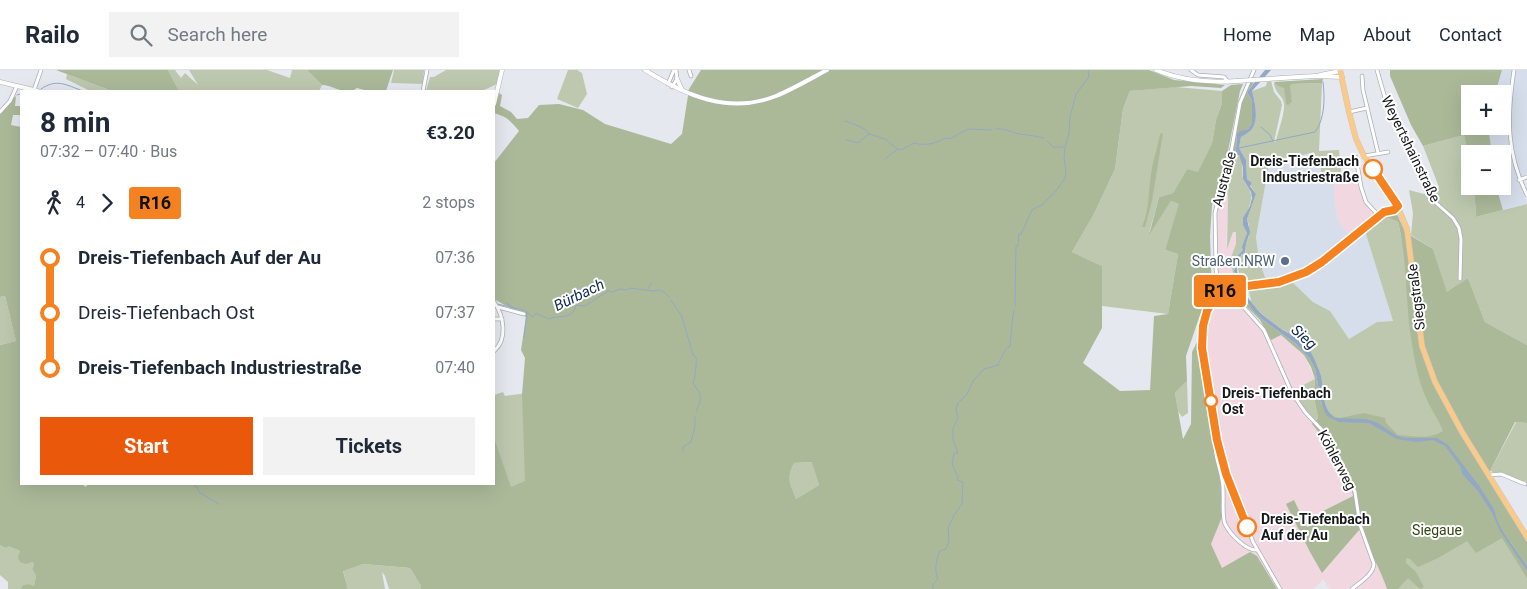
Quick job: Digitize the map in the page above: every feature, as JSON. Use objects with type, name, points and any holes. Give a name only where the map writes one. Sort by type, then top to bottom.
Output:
[{"type":"main road","name":"Siegstraße","points":[[1340,70],[1356,139],[1364,156],[1398,206],[1405,223],[1422,346],[1441,397],[1527,537]]},
{"type":"street","points":[[36,90],[41,70]]},
{"type":"street","points":[[423,90],[427,70]]},
{"type":"street","points":[[495,100],[502,70]]},
{"type":"street","points":[[645,70],[672,87],[697,98],[718,103],[738,104],[763,101],[827,70]]},
{"type":"street","points":[[668,84],[675,70]]},
{"type":"street","points":[[675,70],[680,87],[684,92]]},
{"type":"street","points":[[689,70],[690,76]]},
{"type":"street","points":[[1156,70],[1181,79],[1208,82],[1315,76],[1342,77]]},
{"type":"street","points":[[1191,70],[1198,75],[1224,77],[1228,82]]},
{"type":"street","name":"Austraße","points":[[1220,290],[1216,270],[1215,213],[1228,169],[1240,103],[1254,70]]},
{"type":"street","points":[[1315,76],[1340,70]]},
{"type":"street","name":"Weyertshainstraße","points":[[1377,70],[1387,105],[1435,202],[1453,218],[1459,228],[1461,239],[1460,279]]},
{"type":"street","points":[[1514,70],[1509,104],[1510,133],[1514,164],[1519,180],[1527,195]]},
{"type":"street","points":[[1362,76],[1367,108],[1378,154]]},
{"type":"street","points":[[672,87],[677,78]]},
{"type":"street","points":[[0,82],[32,90]]},
{"type":"street","points":[[0,112],[10,101],[17,86]]},
{"type":"street","points":[[1349,112],[1367,108]]},
{"type":"street","points":[[1364,156],[1388,152]]},
{"type":"street","points":[[1356,157],[1366,202],[1379,216]]},
{"type":"street","points":[[1519,180],[1527,176]]},
{"type":"street","points":[[1280,589],[1257,550],[1226,474],[1217,440],[1202,337],[1207,311],[1220,290],[1279,282],[1306,272],[1322,262],[1384,212],[1394,210],[1398,206]]},
{"type":"street","name":"Köhlerweg","points":[[1228,288],[1264,330],[1292,393],[1305,412],[1326,434],[1348,476],[1356,497],[1360,525],[1374,564],[1370,574],[1352,589]]},
{"type":"street","points":[[495,303],[502,319],[503,329],[502,340],[495,350]]},
{"type":"street","points":[[498,307],[524,314]]},
{"type":"street","points":[[495,320],[502,319]]},
{"type":"street","points":[[1217,440],[1215,442],[1216,456],[1223,485],[1225,524],[1246,548],[1257,550]]},
{"type":"street","points":[[1490,475],[1500,474],[1525,484]]},
{"type":"shaded area","points":[[1502,70],[1527,70],[1527,174],[1520,177],[1527,204],[1503,210],[1499,195],[1511,195],[1511,145],[1491,145],[1489,135],[1511,135],[1511,85],[1498,85]]},
{"type":"shaded area","points":[[1314,152],[1321,167],[1321,174],[1334,182],[1334,197],[1338,221],[1350,236],[1305,269],[1286,276],[1266,280],[1259,260],[1256,237],[1269,164]]},
{"type":"shaded area","points":[[1357,181],[1365,203],[1376,214],[1350,236],[1338,221],[1334,197],[1334,182]]},
{"type":"shaded area","points":[[1228,195],[1226,245],[1231,240],[1233,232],[1236,231],[1236,244],[1230,260],[1236,285],[1225,286],[1219,284],[1217,269],[1216,218],[1220,196]]},
{"type":"shaded area","points":[[1365,231],[1393,321],[1377,322],[1349,339],[1330,311],[1313,302],[1291,281],[1322,266]]},
{"type":"shaded area","points":[[1225,292],[1261,329],[1267,341],[1281,335],[1304,355],[1315,379],[1291,391],[1349,477],[1353,496],[1319,513],[1315,524],[1307,527],[1310,552],[1323,572],[1360,529],[1378,564],[1387,589],[1330,589],[1323,579],[1314,589],[1277,589],[1257,556],[1250,552],[1222,569],[1211,544],[1222,517],[1221,450],[1203,356],[1203,339],[1206,320],[1212,304]]},
{"type":"green space","points":[[56,70],[168,70],[178,90],[109,90]]},
{"type":"green space","points":[[168,70],[175,70],[181,78],[185,73],[198,85],[189,70],[267,70],[290,78],[292,70],[307,70],[322,85],[320,90],[178,90]]},
{"type":"green space","points":[[307,70],[393,70],[386,90],[357,88],[341,90],[322,85]]},
{"type":"green space","points":[[394,70],[424,70],[423,84],[391,83]]},
{"type":"green space","points":[[446,70],[500,70],[497,84],[484,90],[426,90],[430,77],[434,77]]},
{"type":"green space","points":[[568,70],[577,70],[582,73],[587,94],[578,108],[557,99]]},
{"type":"green space","points":[[701,70],[1149,70],[1174,80],[1225,85],[1221,88],[1191,86],[1130,91],[1123,109],[1115,169],[1094,214],[1072,252],[1102,266],[1102,328],[1083,363],[1120,391],[1150,390],[1154,316],[1168,314],[1178,254],[1165,250],[1179,204],[1171,201],[1149,235],[1159,197],[1173,193],[1187,169],[1198,172],[1212,143],[1216,120],[1222,103],[1222,91],[1231,85],[1243,84],[1226,161],[1212,206],[1210,236],[1212,295],[1200,315],[1186,356],[1187,381],[1175,393],[1183,439],[1191,424],[1192,352],[1198,340],[1220,463],[1222,517],[1211,544],[1222,568],[1250,552],[1257,556],[1277,589],[421,589],[410,568],[363,564],[343,571],[348,589],[21,589],[22,586],[28,584],[34,586],[36,576],[32,569],[34,564],[32,562],[26,564],[20,562],[18,558],[20,551],[9,546],[5,548],[0,545],[0,345],[16,341],[5,296],[0,297],[0,111],[16,96],[15,106],[20,106],[20,115],[13,115],[11,125],[20,127],[20,485],[84,485],[85,487],[88,485],[495,485],[495,441],[511,487],[525,481],[522,394],[525,358],[521,350],[526,317],[495,300],[495,162],[519,131],[508,119],[495,113],[495,103],[499,93],[502,95],[500,106],[511,112],[517,119],[528,118],[539,105],[559,104],[583,110],[605,124],[671,144],[682,134],[689,89]],"holes":[[[812,462],[819,485],[796,499],[790,477],[794,463]]]},
{"type":"green space","points":[[1390,70],[1502,70],[1498,85],[1461,85],[1461,135],[1464,135],[1423,146],[1411,125],[1390,76]]},
{"type":"green space","points":[[67,74],[109,90],[88,90],[66,79]]},
{"type":"green space","points":[[1323,79],[1322,83],[1292,84],[1290,86],[1292,102],[1288,105],[1286,104],[1284,88],[1276,85],[1274,82]]},
{"type":"green space","points":[[1271,81],[1274,92],[1282,105],[1274,142],[1276,141],[1284,104],[1275,89],[1274,82],[1285,90],[1286,104],[1292,102],[1289,86],[1292,84],[1322,83],[1319,151],[1339,150],[1342,182],[1334,182],[1321,174],[1321,167],[1315,166],[1314,152],[1269,164],[1256,237],[1259,260],[1266,280],[1242,283],[1238,264],[1240,257],[1243,253],[1246,253],[1246,244],[1249,236],[1247,219],[1256,194],[1250,185],[1252,183],[1247,179],[1246,160],[1239,148],[1241,137],[1251,128],[1255,116],[1252,91],[1266,86],[1267,82]]},
{"type":"green space","points":[[1248,83],[1254,83],[1247,92],[1252,101],[1252,123],[1248,129],[1237,134],[1236,149],[1230,174],[1228,175],[1242,101]]},
{"type":"green space","points":[[1176,87],[1222,91],[1222,103],[1216,120],[1212,143],[1198,173],[1187,169],[1173,193],[1159,197],[1149,233],[1171,201],[1180,204],[1165,250],[1178,254],[1168,314],[1102,306],[1102,266],[1072,252],[1094,214],[1115,169],[1123,109],[1130,91]]},
{"type":"green space","points":[[1163,133],[1152,201],[1145,227],[1142,227],[1145,220],[1153,164],[1160,134]]},
{"type":"green space","points":[[1464,135],[1466,145],[1461,145],[1461,195],[1475,195],[1476,217],[1527,204],[1527,345],[1485,322],[1468,278],[1447,293],[1433,249],[1411,235],[1413,213],[1409,190],[1424,194],[1439,187],[1423,146]]},
{"type":"green space","points":[[1464,135],[1489,135],[1491,145],[1466,145]]},
{"type":"green space","points":[[1238,155],[1242,161],[1243,178],[1251,196],[1244,219],[1247,233],[1243,250],[1238,255],[1234,265],[1236,285],[1230,260],[1236,244],[1236,232],[1233,232],[1227,249],[1228,195],[1225,194],[1224,188],[1228,175],[1232,174]]},
{"type":"green space","points":[[1475,195],[1499,195],[1503,210],[1476,217]]},
{"type":"green space","points":[[1397,214],[1405,232],[1433,249],[1447,292],[1468,278],[1485,322],[1527,345],[1527,423],[1515,422],[1490,471],[1485,473],[1527,542],[1527,566],[1510,541],[1509,544],[1527,571],[1527,578],[1502,538],[1476,553],[1467,541],[1418,567],[1410,559],[1406,558],[1406,563],[1416,572],[1424,587],[1420,589],[1408,578],[1398,589],[1387,589],[1360,529],[1322,573],[1286,504],[1294,500],[1307,527],[1315,524],[1319,513],[1353,496],[1349,477],[1312,424],[1318,418],[1314,397],[1315,379],[1311,367],[1304,355],[1281,335],[1271,340],[1260,320],[1238,298],[1237,292],[1239,290],[1253,311],[1296,344],[1310,359],[1315,369],[1322,406],[1335,417],[1340,418],[1364,413],[1385,418],[1386,423],[1398,435],[1421,437],[1438,434],[1443,431],[1424,393],[1414,358],[1398,222],[1384,216]]},
{"type":"green space","name":"Siegaue","points":[[1384,216],[1398,222],[1405,255],[1409,312],[1527,565],[1527,589],[1389,589],[1326,416],[1318,367],[1304,343],[1271,322],[1249,302],[1251,300],[1248,288],[1291,281],[1313,302],[1330,311],[1349,339],[1377,322],[1393,321],[1365,231]]},
{"type":"green space","points":[[5,296],[16,341],[0,345],[0,297]]},
{"type":"green space","points":[[1315,379],[1314,397],[1318,418],[1315,420],[1302,406],[1293,390]]},
{"type":"green space","points":[[1187,381],[1188,413],[1182,417],[1178,411],[1175,393]]},
{"type":"green space","points":[[503,392],[505,396],[536,392],[547,527],[495,476],[495,395]]},
{"type":"green space","points":[[1516,422],[1527,423],[1527,482],[1490,471]]},
{"type":"green space","points":[[813,462],[819,485],[796,499],[790,477],[794,463]]},
{"type":"green space","points":[[0,545],[5,548],[8,545],[20,551],[34,564],[32,569],[36,576],[34,587],[22,586],[21,589],[8,589],[8,582],[0,575]]},
{"type":"green space","points":[[363,564],[410,568],[421,589],[389,589],[382,572],[385,589],[348,589],[343,570]]},
{"type":"water","points":[[1265,70],[1271,70],[1252,91],[1256,111],[1255,122],[1250,131],[1241,137],[1239,148],[1246,160],[1247,179],[1252,183],[1250,186],[1256,194],[1247,219],[1250,232],[1245,255],[1242,254],[1237,266],[1238,276],[1247,296],[1256,309],[1275,325],[1298,338],[1306,345],[1315,360],[1321,376],[1325,404],[1335,418],[1366,419],[1378,423],[1397,436],[1406,438],[1437,438],[1448,445],[1494,509],[1503,532],[1527,566],[1527,571],[1500,531],[1492,513],[1478,491],[1463,475],[1460,466],[1445,446],[1433,440],[1416,442],[1397,439],[1369,423],[1339,422],[1327,416],[1322,406],[1315,369],[1310,359],[1296,344],[1253,311],[1239,290],[1234,271],[1238,255],[1243,250],[1242,247],[1247,233],[1243,225],[1243,218],[1252,198],[1251,192],[1243,179],[1243,167],[1239,155],[1237,156],[1232,174],[1230,174],[1236,149],[1237,134],[1248,129],[1252,123],[1252,101],[1247,92]]},
{"type":"waterway","points":[[1015,306],[1016,246],[1018,246],[1019,234],[1021,234],[1032,210],[1043,204],[1056,191],[1065,178],[1064,158],[1070,117],[1076,94],[1089,77],[1088,70]]},
{"type":"waterway","points":[[1239,148],[1315,132],[1322,115],[1324,101],[1323,82]]},
{"type":"waterway","name":"Bürbach","points":[[41,89],[57,83],[80,90]]},
{"type":"waterway","points":[[845,121],[862,128],[869,134],[885,139],[897,149]]},
{"type":"waterway","points":[[1261,127],[1270,135],[1273,141]]},
{"type":"waterway","points":[[885,159],[898,149],[901,150],[914,143],[930,144],[945,138],[950,139],[968,129],[992,130]]},
{"type":"waterway","points":[[996,129],[1044,138]]},
{"type":"waterway","points":[[846,140],[858,143],[869,134]]},
{"type":"waterway","points":[[1047,141],[1053,147],[1065,147]]},
{"type":"waterway","name":"Bürbach","points":[[648,289],[651,283]]},
{"type":"waterway","name":"Bürbach","points":[[497,304],[524,310],[533,317],[536,313],[549,319],[571,314],[576,305],[585,306],[608,291],[627,290],[630,288],[659,290],[669,297]]},
{"type":"waterway","name":"Bürbach","points":[[671,300],[682,317],[693,355],[696,357],[693,383],[700,394],[700,402],[696,412]]},
{"type":"waterway","name":"Bürbach","points":[[506,303],[515,308]]},
{"type":"waterway","points":[[933,589],[933,584],[938,579],[936,569],[940,551],[946,549],[949,541],[948,528],[962,504],[963,482],[957,480],[958,477],[952,464],[954,453],[958,453],[953,440],[953,428],[958,418],[956,410],[958,403],[967,394],[973,381],[984,369],[999,365],[998,363],[1004,351],[1010,346],[1014,310]]},
{"type":"waterway","points":[[524,338],[527,312]]},
{"type":"waterway","name":"Bürbach","points":[[683,451],[683,447],[691,442],[695,417]]},
{"type":"waterway","points":[[194,485],[200,493],[219,504]]},
{"type":"bus line","name":"R16","points":[[1247,527],[1226,474],[1217,440],[1202,348],[1203,326],[1207,311],[1220,290],[1279,282],[1306,272],[1322,262],[1384,212],[1394,210],[1398,206],[1394,198],[1373,169]]},
{"type":"place","name":"Dreis-Tiefenbach Industriestraße","points":[[1373,169]]},
{"type":"place","name":"Straßen.NRW","points":[[1285,261]]},
{"type":"place","name":"Dreis-Tiefenbach Ost","points":[[1211,401]]},
{"type":"place","name":"Dreis-Tiefenbach Auf der Au","points":[[1247,527]]},
{"type":"water label","name":"Sieg","points":[[1304,337]]}]
